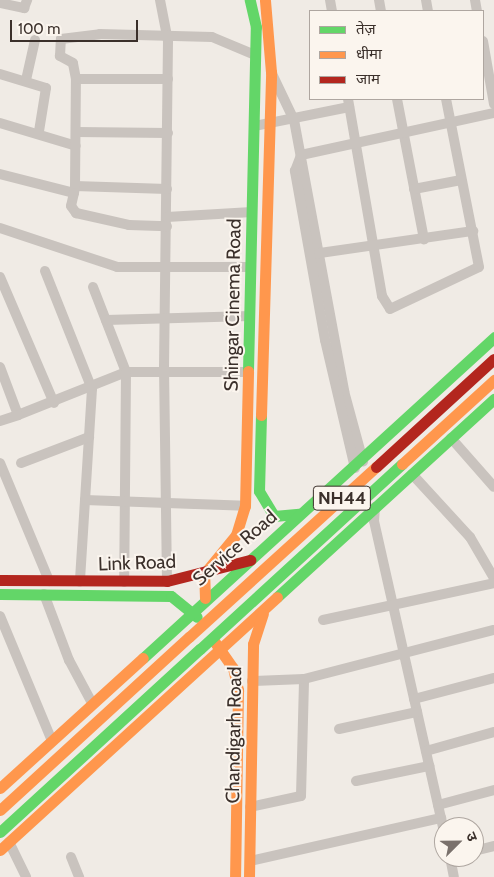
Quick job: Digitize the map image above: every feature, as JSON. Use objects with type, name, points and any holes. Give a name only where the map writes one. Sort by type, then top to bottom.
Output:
[{"type":"main road","name":"Shingar Cinema Road","points":[[204,574],[236,534],[245,506],[255,55],[250,0]]},
{"type":"main road","name":"Shingar Cinema Road","points":[[266,0],[271,72],[259,492],[274,516],[298,514]]},
{"type":"main road","name":"Service Road","points":[[0,788],[191,610],[250,560],[357,459],[494,337]]},
{"type":"main road","name":"NH44","points":[[0,810],[494,359]]},
{"type":"main road","name":"NH44","points":[[0,832],[494,380]]},
{"type":"main road","points":[[4,846],[273,600],[372,513],[494,399]]},
{"type":"main road","points":[[250,560],[272,579],[277,591],[273,600]]},
{"type":"main road","name":"Link Road","points":[[0,580],[49,582],[167,581],[204,574],[235,561],[250,560]]},
{"type":"main road","points":[[204,574],[205,598]]},
{"type":"main road","name":"Link Road","points":[[0,594],[171,596],[191,610],[221,649]]},
{"type":"main road","name":"Chandigarh Road","points":[[250,877],[254,632],[273,600]]},
{"type":"main road","name":"Chandigarh Road","points":[[221,649],[233,668],[238,690],[235,877]]},
{"type":"street","points":[[0,3],[24,8],[27,0]]},
{"type":"street","points":[[160,0],[167,35],[168,79],[164,371],[167,581]]},
{"type":"street","points":[[252,212],[129,225],[76,213],[71,206],[74,189],[77,132],[76,79],[73,63],[60,56],[62,39],[100,34],[220,38],[255,55]]},
{"type":"street","points":[[26,80],[35,40]]},
{"type":"street","points":[[484,47],[494,104]]},
{"type":"street","points":[[271,72],[301,154],[315,254],[324,340],[372,513],[441,817]]},
{"type":"street","points":[[0,74],[26,80],[47,89],[39,132]]},
{"type":"street","points":[[76,79],[168,79]]},
{"type":"street","points":[[397,100],[424,239]]},
{"type":"street","points":[[254,126],[269,126],[289,122],[348,103],[384,303],[395,309],[477,271],[480,263],[461,180],[446,100]]},
{"type":"street","points":[[301,154],[494,113]]},
{"type":"street","points":[[0,123],[39,132],[76,146]]},
{"type":"street","points":[[77,132],[168,133]]},
{"type":"street","points":[[0,174],[74,189],[167,189]]},
{"type":"street","points":[[414,189],[461,180]]},
{"type":"street","points":[[0,228],[117,266],[251,266]]},
{"type":"street","points":[[315,254],[374,247],[473,231]]},
{"type":"street","points":[[44,271],[92,389],[80,582]]},
{"type":"street","points":[[0,277],[54,403]]},
{"type":"street","points":[[93,288],[126,372],[124,582]]},
{"type":"street","points":[[106,320],[250,316]]},
{"type":"street","points":[[0,367],[18,415]]},
{"type":"street","points":[[0,422],[92,389],[126,372],[249,372]]},
{"type":"street","points":[[21,463],[89,437]]},
{"type":"street","points":[[451,438],[494,487]]},
{"type":"street","points":[[0,462],[49,582]]},
{"type":"street","points":[[412,474],[470,537],[494,578]]},
{"type":"street","points":[[86,500],[245,506]]},
{"type":"street","points":[[323,620],[494,583]]},
{"type":"street","points":[[44,594],[69,660],[92,703]]},
{"type":"street","points":[[0,616],[52,741]]},
{"type":"street","points":[[252,681],[304,679],[404,655],[494,630]]},
{"type":"street","points":[[414,699],[494,678]]},
{"type":"street","points":[[250,806],[301,796],[304,679]]},
{"type":"street","points":[[339,729],[417,712]]},
{"type":"street","points":[[426,751],[494,734]]},
{"type":"street","points":[[356,781],[429,766]]},
{"type":"street","points":[[438,805],[494,790]]},
{"type":"street","points":[[250,861],[434,820]]},
{"type":"street","points":[[4,846],[26,877]]},
{"type":"street","points":[[71,857],[79,877]]},
{"type":"traffic: fast","points":[[248,371],[256,27],[250,0]]},
{"type":"traffic: fast","points":[[143,658],[494,337]]},
{"type":"traffic: fast","points":[[277,597],[494,399]]},
{"type":"traffic: fast","points":[[261,415],[259,491],[274,516],[299,514]]},
{"type":"traffic: fast","points":[[200,649],[402,464]]},
{"type":"traffic: fast","points":[[0,594],[171,596],[197,617]]},
{"type":"traffic: fast","points":[[0,832],[200,649]]},
{"type":"traffic: slow","points":[[261,415],[271,72],[265,0]]},
{"type":"traffic: slow","points":[[205,598],[204,574],[236,535],[245,506],[248,371]]},
{"type":"traffic: slow","points":[[402,464],[494,380]]},
{"type":"traffic: slow","points":[[189,637],[376,467]]},
{"type":"traffic: slow","points":[[0,850],[277,597]]},
{"type":"traffic: slow","points":[[249,877],[253,644],[263,614]]},
{"type":"traffic: slow","points":[[0,810],[189,637]]},
{"type":"traffic: slow","points":[[214,641],[233,668],[238,690],[235,877]]},
{"type":"traffic: slow","points":[[0,788],[143,658]]},
{"type":"traffic: jam","points":[[376,467],[494,359]]},
{"type":"traffic: jam","points":[[0,580],[167,581],[250,560]]}]
